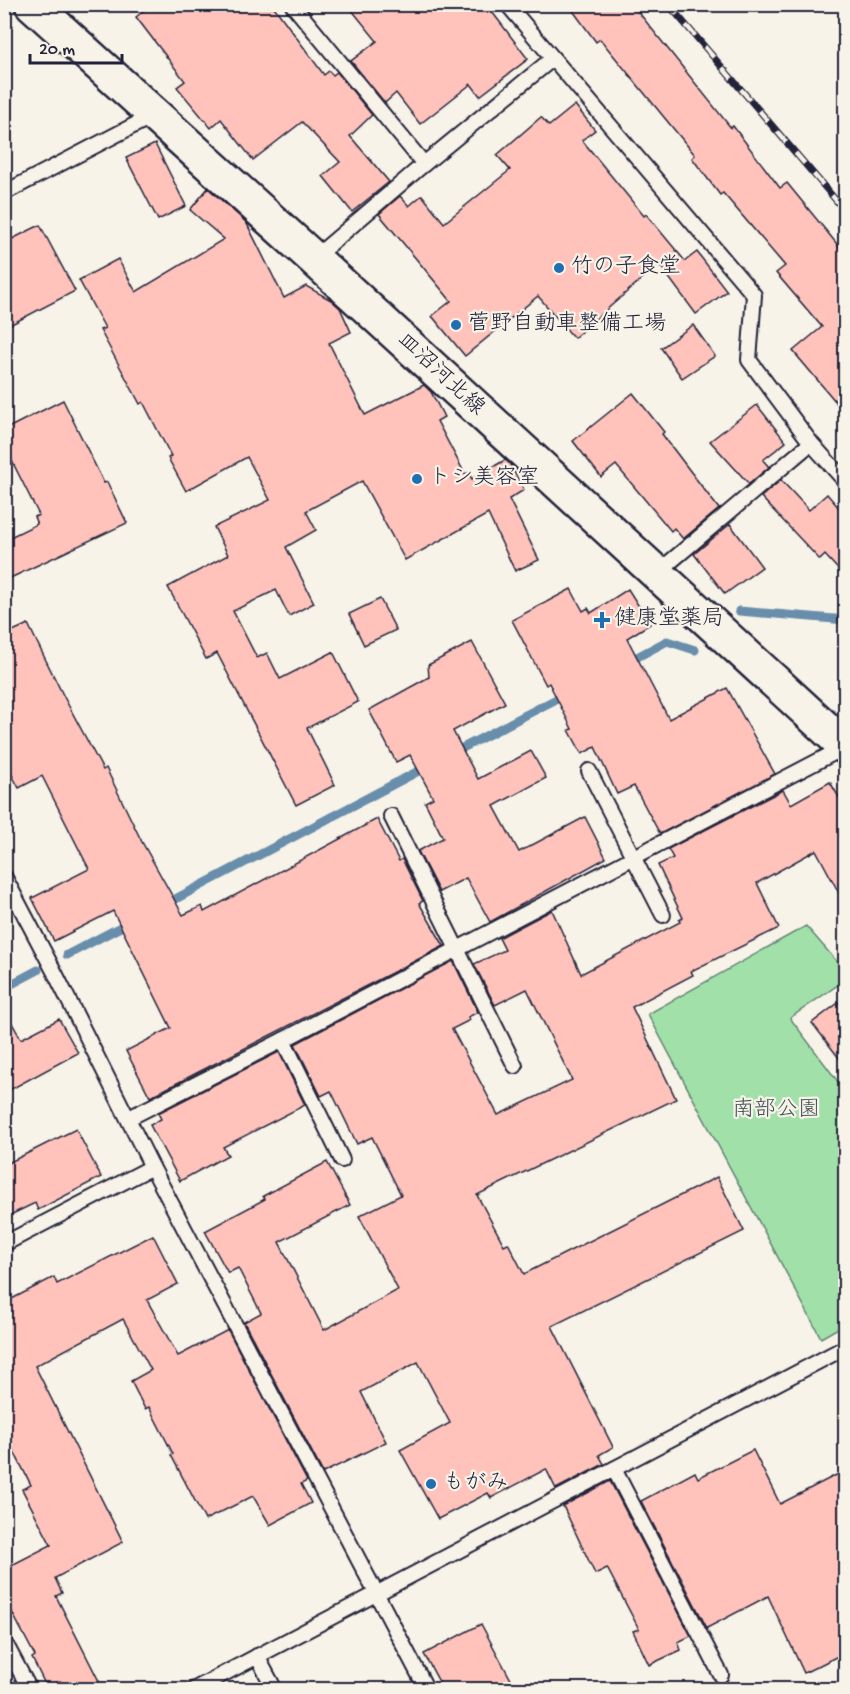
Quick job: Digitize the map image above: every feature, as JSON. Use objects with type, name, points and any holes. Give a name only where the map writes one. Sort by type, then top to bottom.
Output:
[{"type":"main road","name":"皿沼河北線","points":[[32,4],[314,258],[845,747]]},
{"type":"lane","points":[[292,4],[424,164]]},
{"type":"lane","points":[[507,4],[754,296],[750,360],[811,442],[846,482]]},
{"type":"lane","points":[[314,258],[552,59]]},
{"type":"lane","points":[[4,193],[155,114]]},
{"type":"lane","points":[[656,574],[811,442]]},
{"type":"lane","points":[[129,1118],[845,747]]},
{"type":"lane","points":[[589,771],[663,915]]},
{"type":"lane","points":[[391,816],[515,1066]]},
{"type":"lane","points":[[4,876],[152,1167],[427,1689]]},
{"type":"lane","points":[[283,1040],[342,1160]]},
{"type":"lane","points":[[4,1244],[152,1167]]},
{"type":"lane","points":[[193,1689],[846,1347]]},
{"type":"lane","points":[[614,1469],[721,1675]]},
{"type":"lane","points":[[4,1641],[30,1689]]},
{"type":"lane","points":[[257,1656],[275,1689]]},
{"type":"green space","name":"南部公園","points":[[806,926],[846,972],[845,980],[790,1018],[845,1091],[845,1324],[821,1338],[648,1014]]},
{"type":"building","points":[[152,4],[272,4],[324,75],[329,71],[333,75],[337,72],[372,115],[350,136],[389,182],[352,212],[323,176],[340,162],[302,122],[253,160],[221,119],[211,128],[177,87],[185,81],[136,17]]},
{"type":"building","points":[[347,4],[486,4],[528,59],[480,96],[471,84],[420,124],[396,93],[385,103],[351,61],[377,41]]},
{"type":"building","points":[[568,4],[632,4],[731,128],[733,126],[780,188],[787,183],[846,255],[846,414],[793,351],[822,327],[776,273],[785,266],[723,193],[720,195],[692,158],[695,155],[600,39],[596,42]]},
{"type":"building","points":[[575,105],[595,130],[582,140],[644,216],[646,214],[685,261],[697,252],[727,291],[696,314],[659,264],[574,338],[538,296],[465,356],[432,316],[451,301],[379,214],[400,196],[409,206],[422,195],[444,223],[510,170],[497,155],[541,117],[549,126]]},
{"type":"building","points":[[155,144],[186,206],[158,220],[126,158]]},
{"type":"building","points":[[208,188],[246,222],[284,298],[306,286],[331,300],[340,308],[351,332],[329,343],[365,415],[424,385],[431,392],[444,417],[437,421],[465,474],[468,473],[472,479],[505,460],[509,463],[524,490],[509,499],[539,560],[515,571],[488,514],[405,560],[362,481],[306,511],[316,530],[286,547],[314,603],[289,616],[276,590],[233,611],[257,658],[267,653],[280,679],[333,652],[358,702],[307,728],[335,785],[296,805],[217,653],[206,659],[168,587],[228,555],[214,527],[270,500],[247,457],[186,491],[168,458],[171,456],[143,402],[140,404],[100,330],[105,328],[79,280],[118,259],[136,292],[224,239],[190,210]]},
{"type":"building","points":[[40,225],[75,291],[4,328],[4,243]]},
{"type":"building","points":[[693,325],[715,356],[682,378],[661,348]]},
{"type":"building","points":[[633,393],[719,509],[683,539],[674,528],[671,531],[616,465],[601,477],[573,441]]},
{"type":"building","points":[[63,400],[104,483],[107,482],[127,523],[4,581],[4,540],[37,524],[34,517],[39,515],[4,445],[4,430]]},
{"type":"building","points":[[757,405],[786,442],[763,460],[769,467],[749,484],[710,441]]},
{"type":"building","points":[[781,480],[809,510],[827,494],[846,516],[846,578],[825,555],[820,560],[761,497]]},
{"type":"building","points":[[730,524],[762,567],[725,594],[694,554]]},
{"type":"building","points":[[571,589],[583,611],[588,608],[591,613],[628,589],[650,624],[627,638],[669,719],[727,688],[775,774],[660,834],[634,786],[617,794],[595,747],[582,754],[549,683],[546,685],[512,620]]},
{"type":"building","points":[[380,599],[396,630],[364,645],[349,614]]},
{"type":"building","points":[[28,624],[64,697],[103,770],[106,768],[142,842],[183,915],[202,906],[204,912],[377,819],[399,861],[402,859],[423,901],[419,903],[444,946],[150,1097],[126,1051],[171,1028],[113,911],[54,941],[32,898],[89,869],[42,776],[19,788],[4,760],[4,635]]},
{"type":"building","points":[[472,642],[505,703],[453,731],[478,779],[531,751],[546,778],[494,806],[519,852],[585,817],[606,858],[490,922],[466,878],[439,892],[418,851],[443,838],[425,802],[433,798],[410,755],[396,762],[369,710],[429,677],[428,665]]},
{"type":"building","points":[[830,782],[846,809],[846,906],[816,850],[757,883],[779,928],[691,971],[693,975],[632,1007],[676,1099],[477,1195],[504,1245],[508,1243],[524,1274],[717,1177],[744,1231],[552,1326],[613,1447],[599,1455],[604,1464],[556,1489],[546,1469],[491,1498],[488,1493],[438,1519],[400,1450],[450,1423],[418,1362],[361,1392],[386,1442],[323,1473],[244,1322],[261,1313],[238,1268],[228,1273],[205,1231],[265,1199],[263,1196],[327,1162],[350,1205],[279,1242],[324,1330],[398,1290],[359,1216],[401,1195],[372,1137],[357,1144],[331,1091],[321,1096],[295,1044],[453,961],[478,1012],[468,1017],[470,1020],[452,1029],[498,1115],[572,1080],[527,989],[495,1005],[474,964],[505,950],[499,938],[552,910],[581,974],[680,922],[679,920],[683,918],[658,865],[673,858],[668,849],[783,790],[791,804]]},
{"type":"building","points":[[846,997],[846,1067],[812,1023]]},
{"type":"building","points":[[4,1009],[21,1039],[59,1019],[78,1053],[4,1093]]},
{"type":"building","points":[[279,1052],[305,1105],[223,1147],[228,1155],[180,1181],[150,1125],[161,1119],[158,1113]]},
{"type":"building","points":[[76,1129],[101,1177],[38,1210],[35,1203],[4,1218],[4,1165]]},
{"type":"building","points":[[153,1235],[178,1284],[147,1300],[178,1356],[228,1330],[307,1481],[301,1484],[311,1503],[270,1525],[253,1496],[205,1520],[149,1407],[145,1409],[131,1381],[151,1370],[123,1319],[35,1366],[123,1542],[55,1578],[62,1593],[56,1596],[103,1689],[64,1689],[60,1681],[47,1688],[32,1658],[35,1656],[4,1597],[4,1569],[51,1545],[22,1489],[31,1485],[4,1432],[4,1303],[54,1277],[57,1284]]},
{"type":"building","points":[[753,1450],[780,1504],[846,1470],[846,1652],[804,1673],[768,1596],[707,1628],[641,1501],[695,1472],[698,1478]]},
{"type":"building","points":[[610,1481],[691,1636],[678,1642],[681,1650],[649,1665],[633,1631],[639,1629],[607,1568],[595,1574],[563,1506]]},
{"type":"building","points":[[481,1624],[516,1689],[443,1689],[424,1654]]},
{"type":"waterway","points":[[739,611],[846,620]]},
{"type":"waterway","points":[[626,663],[667,641],[695,650]]},
{"type":"waterway","points":[[453,753],[566,694]]},
{"type":"waterway","points":[[164,905],[428,766]]},
{"type":"waterway","points":[[67,955],[130,922]]},
{"type":"waterway","points":[[4,988],[38,970]]},
{"type":"railway","points":[[668,4],[846,212]]},
{"type":"place","name":"竹の子食堂","points":[[559,268]]},
{"type":"place","name":"菅野自動車整備工場","points":[[456,325]]},
{"type":"place","name":"トシ美容室","points":[[417,479]]},
{"type":"place","name":"健康堂薬局","points":[[602,620]]},
{"type":"place","name":"もがみ","points":[[431,1484]]}]
